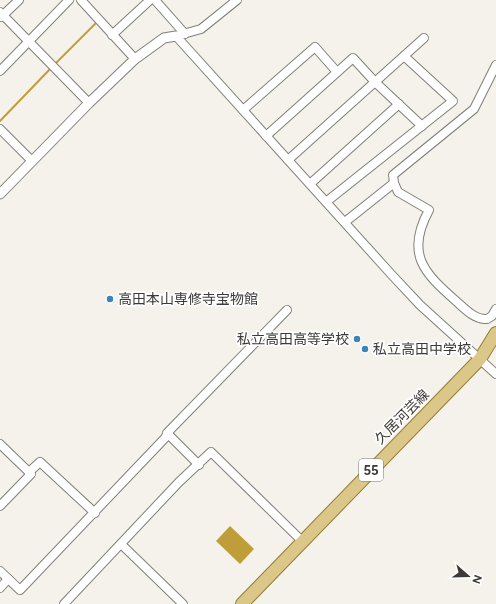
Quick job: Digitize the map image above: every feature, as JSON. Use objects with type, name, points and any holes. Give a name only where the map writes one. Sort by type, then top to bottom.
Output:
[{"type":"main road","name":"久居河芸線","points":[[242,604],[480,359],[496,333]]},
{"type":"street","points":[[19,0],[1,15],[30,41],[89,103]]},
{"type":"street","points":[[0,71],[69,0]]},
{"type":"street","points":[[81,0],[135,59]]},
{"type":"street","points":[[155,0],[181,35],[242,110],[391,274],[420,305],[496,374]]},
{"type":"street","points":[[0,194],[89,103],[135,59],[164,38],[201,30],[237,0]]},
{"type":"street","points":[[112,34],[145,1]]},
{"type":"street","points":[[288,160],[424,38]]},
{"type":"street","points":[[242,110],[315,47],[337,72]]},
{"type":"street","points":[[326,202],[453,101],[404,56]]},
{"type":"street","points":[[266,136],[353,58],[375,82],[422,126]]},
{"type":"street","points":[[496,65],[474,109],[393,175],[394,183],[398,192],[429,210],[420,229],[419,251],[422,264],[434,282],[477,318],[487,319],[492,316],[496,309]]},
{"type":"street","points":[[310,184],[399,104]]},
{"type":"street","points":[[0,129],[32,161]]},
{"type":"street","points":[[345,222],[394,183]]},
{"type":"street","points":[[0,571],[20,590],[165,438],[167,433],[287,310]]},
{"type":"street","points":[[167,433],[199,465]]},
{"type":"street","points":[[0,444],[29,472]]},
{"type":"street","points":[[64,604],[179,482],[199,465],[211,452],[302,541]]},
{"type":"street","points":[[0,506],[31,474],[29,472],[40,462],[94,513]]},
{"type":"street","points":[[121,544],[183,604]]},
{"type":"street","points":[[0,588],[8,579]]},
{"type":"shaded area","points":[[230,526],[254,549],[240,564],[216,541]]},
{"type":"waterway","points":[[55,64],[97,22]]},
{"type":"waterway","points":[[0,121],[52,67]]},
{"type":"place","name":"高田本山専修寺宝物館","points":[[110,299]]},
{"type":"place","name":"私立高田高等学校","points":[[357,339]]},
{"type":"place","name":"私立高田中学校","points":[[365,349]]}]
